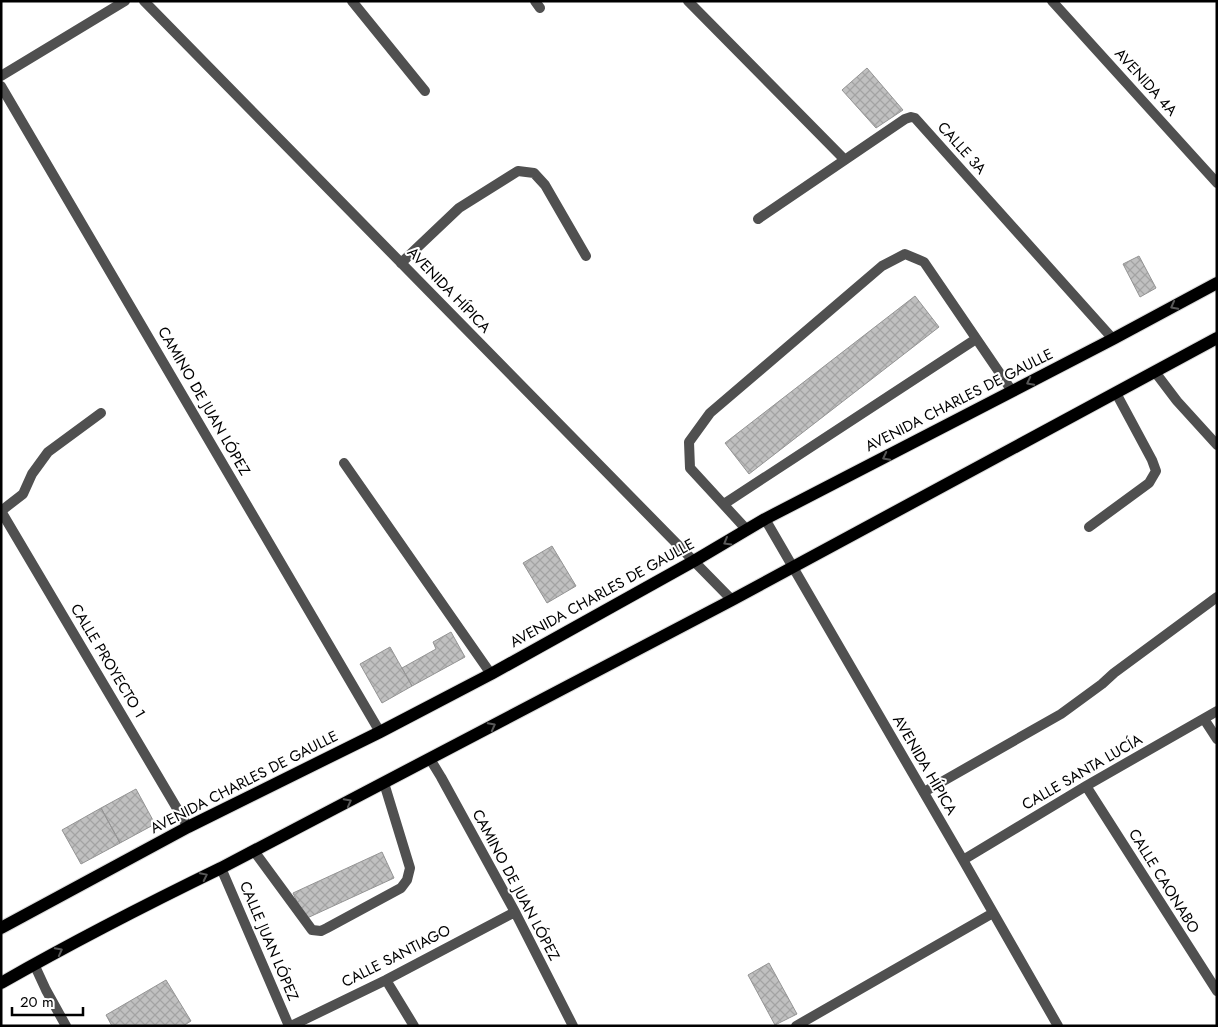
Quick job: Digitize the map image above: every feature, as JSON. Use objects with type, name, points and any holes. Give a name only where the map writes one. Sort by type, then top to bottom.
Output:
[{"type":"main road","name":"AVENIDA CHARLES DE GAULLE","points":[[2,926],[188,827],[380,732],[491,674],[694,562],[764,520],[1217,283]]},
{"type":"main road","points":[[1,983],[34,964],[222,868],[732,600],[1217,338]]},
{"type":"street","points":[[1,76],[125,1]]},
{"type":"street","name":"AVENIDA HÍPICA","points":[[144,1],[732,600]]},
{"type":"street","points":[[352,1],[425,91]]},
{"type":"street","points":[[688,1],[844,159]]},
{"type":"street","name":"AVENIDA 4A","points":[[1052,1],[1217,183]]},
{"type":"street","name":"CAMINO DE JUAN LÓPEZ","points":[[1,86],[380,732]]},
{"type":"street","name":"CALLE 3A","points":[[758,219],[905,118],[915,118],[1112,339]]},
{"type":"street","points":[[401,263],[459,208],[518,171],[534,173],[545,185],[586,256]]},
{"type":"street","points":[[747,530],[690,468],[690,442],[710,413],[882,266],[905,254],[924,262],[1012,391]]},
{"type":"street","points":[[724,504],[976,339]]},
{"type":"street","points":[[1156,372],[1177,401],[1217,445]]},
{"type":"street","points":[[1089,527],[1149,483],[1156,471],[1116,393]]},
{"type":"street","points":[[1,511],[24,494],[32,474],[48,452],[102,413]]},
{"type":"street","points":[[344,463],[491,674]]},
{"type":"street","name":"CALLE PROYECTO 1","points":[[1,511],[188,827]]},
{"type":"street","name":"AVENIDA HÍPICA","points":[[764,520],[793,566],[964,860],[1058,1026]]},
{"type":"street","points":[[924,792],[1061,714],[1217,596]]},
{"type":"street","name":"CALLE SANTA LUCÍA","points":[[964,860],[1086,786],[1217,711]]},
{"type":"street","points":[[1204,719],[1217,739]]},
{"type":"street","name":"CAMINO DE JUAN LÓPEZ","points":[[430,759],[515,912],[573,1026]]},
{"type":"street","points":[[254,851],[312,930],[327,928],[401,888],[407,880],[410,868],[384,783]]},
{"type":"street","name":"CALLE CAONABO","points":[[1086,786],[1217,992]]},
{"type":"street","name":"CALLE JUAN LÓPEZ","points":[[222,868],[290,1026]]},
{"type":"street","name":"CALLE SANTIAGO","points":[[290,1026],[386,980],[515,912]]},
{"type":"street","points":[[796,1026],[993,913]]},
{"type":"street","points":[[34,964],[66,1026]]},
{"type":"street","points":[[386,980],[414,1026]]},
{"type":"building","points":[[867,68],[903,110],[876,128],[842,90]]},
{"type":"building","points":[[1139,256],[1156,288],[1140,297],[1123,264]]},
{"type":"building","points":[[915,296],[939,327],[749,474],[725,443]]},
{"type":"building","points":[[552,546],[576,586],[547,603],[523,563]]},
{"type":"building","points":[[451,632],[465,657],[412,686],[402,668],[436,649],[433,642]]},
{"type":"building","points":[[390,647],[412,686],[382,703],[360,664]]},
{"type":"building","points":[[136,789],[155,824],[120,843],[101,808]]},
{"type":"building","points":[[101,808],[120,843],[81,864],[62,830]]},
{"type":"building","points":[[382,852],[394,878],[305,919],[293,893]]},
{"type":"building","points":[[769,963],[797,1014],[775,1025],[748,975]]},
{"type":"building","points":[[166,980],[191,1021],[183,1026],[112,1026],[106,1015]]}]
